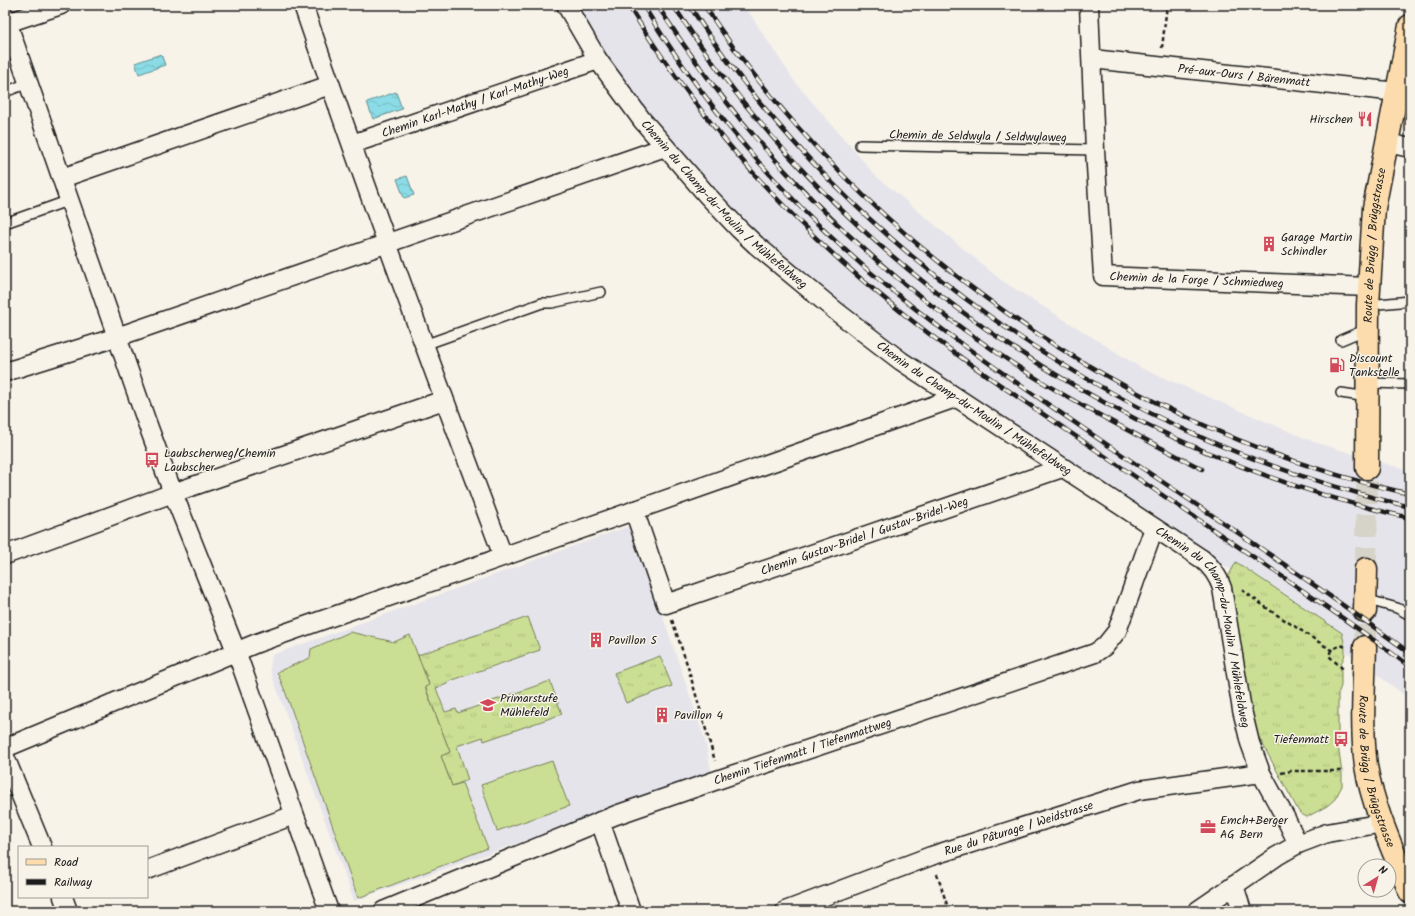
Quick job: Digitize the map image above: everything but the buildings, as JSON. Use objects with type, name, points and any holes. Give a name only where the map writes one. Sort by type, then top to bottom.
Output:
[{"type":"main road","name":"Route de Brügg / Brüggstrasse","points":[[1367,468],[1367,329],[1374,208],[1410,26]]},
{"type":"main road","points":[[1365,605],[1366,569]]},
{"type":"main road","name":"Route de Brügg / Brüggstrasse","points":[[1357,648],[1366,765],[1369,782],[1383,823],[1410,892]]},
{"type":"street","points":[[61,5],[6,19],[70,200],[116,337],[173,493],[236,651],[329,911]]},
{"type":"street","points":[[303,5],[330,85],[424,345],[503,556]]},
{"type":"street","name":"Chemin du Champ-du-Moulin / Mühlefeldweg","points":[[566,5],[598,60],[625,98],[665,148],[722,212],[756,245],[901,361],[1207,563],[1216,573],[1222,588],[1242,710],[1250,743],[1269,773],[1285,817],[1298,844]]},
{"type":"street","name":"Chemin de la Forge / Schmiedweg","points":[[1089,5],[1095,150],[1103,276],[1368,296]]},
{"type":"street","name":"Pré-aux-Ours / Bärenmatt","points":[[1092,59],[1397,92]]},
{"type":"street","name":"Chemin Karl-Mathy / Karl-Mathy-Weg","points":[[352,144],[598,60]]},
{"type":"street","points":[[62,178],[330,85]]},
{"type":"street","points":[[1388,143],[1410,148]]},
{"type":"street","points":[[5,372],[116,337],[665,148]]},
{"type":"street","points":[[5,748],[236,651],[955,398]]},
{"type":"street","points":[[5,555],[173,493],[444,400]]},
{"type":"street","name":"Chemin Gustav-Bridel / Gustav-Bridel-Weg","points":[[666,604],[1062,468]]},
{"type":"street","points":[[634,510],[666,604]]},
{"type":"street","name":"Chemin Tiefenmatt / Tiefenmattweg","points":[[383,911],[600,822],[720,778],[1095,653],[1105,646],[1117,631],[1154,528]]},
{"type":"street","points":[[5,757],[42,846]]},
{"type":"street","name":"Rue du Pâturage / Weidstrasse","points":[[785,911],[931,856],[1139,790],[1269,773]]},
{"type":"street","points":[[148,870],[294,815]]},
{"type":"street","points":[[600,822],[631,911]]},
{"type":"street","points":[[1197,911],[1277,856],[1298,844],[1327,833],[1383,823]]},
{"type":"street","points":[[1234,885],[1242,911]]},
{"type":"lane","points":[[5,92],[28,83]]},
{"type":"lane","name":"Chemin de Seldwyla / Seldwylaweg","points":[[860,145],[1095,150]]},
{"type":"lane","points":[[5,222],[70,200]]},
{"type":"lane","points":[[424,345],[542,303],[552,303],[601,292]]},
{"type":"lane","points":[[1368,296],[1410,301]]},
{"type":"lane","points":[[1341,340],[1367,329]]},
{"type":"lane","points":[[1341,393],[1410,384]]},
{"type":"lane","points":[[1365,605],[1396,608],[1410,615]]},
{"type":"path","points":[[1159,66],[1167,5]]},
{"type":"path","points":[[1219,580],[1240,589],[1331,650]]},
{"type":"path","points":[[666,604],[687,664],[720,778]]},
{"type":"path","points":[[1344,670],[1329,656],[1331,650],[1341,645],[1357,648]]},
{"type":"path","points":[[1269,773],[1291,771],[1344,771]]},
{"type":"path","points":[[931,856],[949,911]]},
{"type":"shaded area","points":[[574,5],[744,5],[795,82],[876,176],[1001,280],[1143,369],[1314,442],[1410,471],[1410,699],[1218,561],[908,356],[843,308],[751,230],[662,132],[604,56]]},
{"type":"shaded area","name":"Primarstufe Mühlefeld","points":[[632,525],[705,740],[712,775],[354,901],[270,670],[272,655]]},
{"type":"green space","points":[[1236,562],[1342,633],[1345,653],[1341,663],[1341,686],[1338,694],[1338,745],[1342,786],[1335,799],[1327,806],[1307,817],[1299,812],[1254,728],[1227,579]]},
{"type":"green space","points":[[528,617],[540,650],[447,682],[447,684],[436,688],[445,712],[456,709],[458,713],[550,681],[562,714],[484,741],[483,737],[457,746],[468,780],[452,786],[441,756],[450,752],[425,686],[429,684],[418,655]]},
{"type":"green space","points":[[350,632],[394,642],[410,635],[429,685],[425,687],[450,752],[441,756],[452,786],[462,783],[488,848],[358,898],[277,672],[310,658],[311,649]]},
{"type":"green space","points":[[660,656],[672,686],[626,703],[614,673]]},
{"type":"green space","points":[[552,761],[569,806],[497,831],[481,785]]},
{"type":"water","points":[[161,54],[165,65],[139,74],[135,63]]},
{"type":"water","points":[[396,92],[402,109],[373,119],[367,102]]},
{"type":"water","points":[[407,176],[414,195],[404,198],[397,179]]},
{"type":"tunnel","points":[[1366,569],[1367,468]]},
{"type":"tunnel","points":[[1365,611],[1365,647]]},
{"type":"railway","points":[[628,5],[685,88],[716,129],[748,167],[783,205],[856,275],[916,324],[980,371],[1331,610],[1410,667]]},
{"type":"railway","points":[[643,5],[696,84],[756,159],[822,228],[893,291],[946,332],[1029,391],[1299,575],[1410,653]]},
{"type":"railway","points":[[657,5],[692,57],[729,106],[769,153],[810,198],[854,240],[900,280],[948,318],[1023,370],[1099,414],[1202,469]]},
{"type":"railway","points":[[673,5],[741,99],[817,185],[901,263],[992,333],[1089,394],[1192,446],[1299,487],[1410,518]]},
{"type":"railway","points":[[689,5],[737,74],[791,139],[849,200],[912,256],[978,308],[1048,355],[1121,398],[1196,435],[1275,467],[1355,493],[1410,507]]},
{"type":"railway","points":[[704,5],[768,92],[841,174],[923,248],[1011,316],[1105,375],[1204,425],[1306,465],[1410,494]]},
{"type":"place","name":"Hirschen","points":[[1365,119]]},
{"type":"place","name":"Garage Martin Schindler","points":[[1269,244]]},
{"type":"place","name":"Discount Tankstelle","points":[[1337,365]]},
{"type":"place","name":"Laubscherweg/Chemin Laubscher","points":[[152,460]]},
{"type":"place","name":"Pavillon 5","points":[[596,640]]},
{"type":"place","name":"Primarstufe Mühlefeld","points":[[488,705]]},
{"type":"place","name":"Pavillon 4","points":[[662,715]]},
{"type":"place","name":"Tiefenmatt","points":[[1341,739]]},
{"type":"place","name":"Emch+Berger AG Bern","points":[[1208,827]]}]
